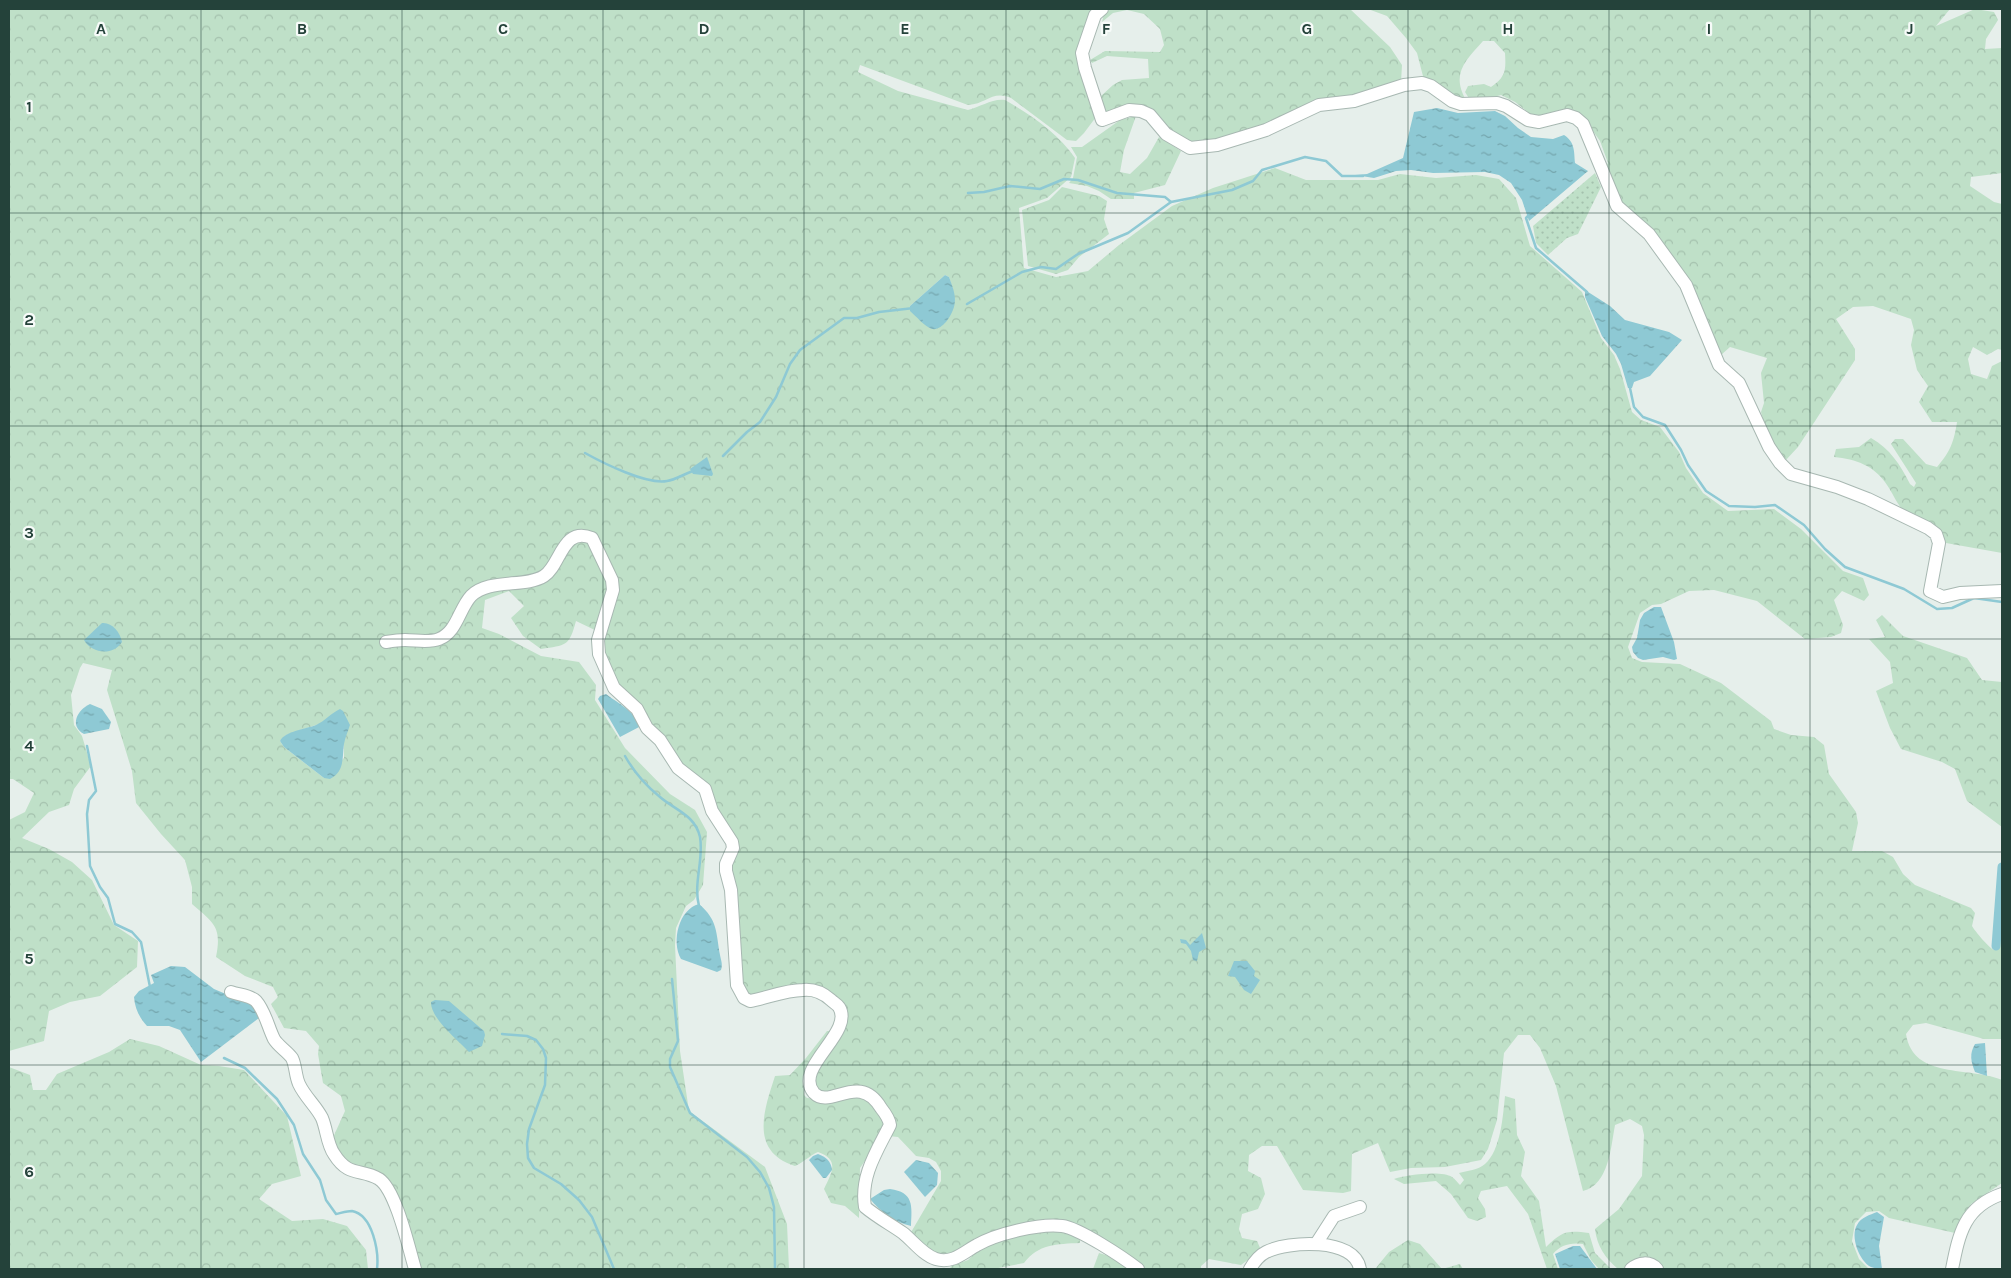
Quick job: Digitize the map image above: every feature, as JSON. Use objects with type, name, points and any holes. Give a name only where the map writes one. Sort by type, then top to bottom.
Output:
[{"type":"street","points":[[1102,9],[1095,15],[1082,52],[1085,68],[1102,120],[1129,110],[1140,111],[1150,115],[1166,134],[1190,148],[1216,145],[1266,130],[1319,105],[1354,101],[1404,85],[1422,83],[1431,86],[1452,102],[1461,104],[1497,103],[1506,106],[1528,120],[1539,122],[1567,115],[1576,118],[1583,124],[1617,206],[1649,234],[1686,285],[1719,365],[1740,383],[1769,447],[1780,463],[1792,474],[1868,499],[1928,528],[1936,534],[1939,543],[1930,591],[1943,597],[1960,593],[2002,591]]},
{"type":"street","points":[[386,642],[440,639],[450,630],[471,596],[483,589],[513,582],[536,580],[551,570],[562,548],[576,537],[584,535],[592,538],[612,580],[613,590],[598,640],[599,654],[614,688],[636,709],[647,728],[660,740],[678,768],[705,790],[712,811],[732,842],[733,848],[726,864],[726,871],[731,890],[739,992],[750,1001],[800,990],[818,991],[825,995],[839,1007],[842,1016],[840,1026],[812,1070],[810,1083],[812,1089],[816,1095],[822,1097],[855,1091],[865,1092],[878,1103],[889,1120],[890,1125],[866,1174],[863,1194],[866,1206],[936,1260],[961,1256],[997,1235],[1047,1226],[1064,1226],[1119,1254],[1138,1269]]},
{"type":"street","points":[[231,992],[254,999],[259,1005],[275,1041],[290,1056],[294,1063],[298,1081],[305,1097],[322,1118],[332,1152],[337,1159],[349,1170],[372,1175],[385,1184],[395,1204],[415,1269]]},
{"type":"street","points":[[1952,1269],[1958,1240],[1969,1216],[1984,1203],[2002,1194]]},
{"type":"street","points":[[1316,1244],[1334,1216],[1360,1207]]},
{"type":"street","points":[[1250,1269],[1259,1257],[1277,1247],[1316,1244],[1339,1247],[1352,1253],[1359,1263],[1360,1269]]},
{"type":"street","points":[[1631,1269],[1639,1264],[1647,1263],[1657,1269]]},
{"type":"green space","points":[[9,9],[1093,9],[1077,55],[1096,117],[1076,141],[1067,140],[1011,98],[994,96],[968,105],[860,65],[858,72],[898,91],[968,110],[991,101],[1005,100],[1043,125],[1068,149],[1075,158],[1071,177],[1047,198],[1019,208],[1024,268],[1056,277],[1088,271],[1119,245],[1172,206],[1213,188],[1275,168],[1306,180],[1378,180],[1400,174],[1436,178],[1476,175],[1499,179],[1516,198],[1530,246],[1582,292],[1601,338],[1614,355],[1620,369],[1632,412],[1641,420],[1660,427],[1679,452],[1686,468],[1703,493],[1728,511],[1774,509],[1801,529],[1843,571],[1863,578],[1869,595],[1864,601],[1842,591],[1834,600],[1843,625],[1841,633],[1831,637],[1805,639],[1757,601],[1714,590],[1689,591],[1661,604],[1652,605],[1640,613],[1628,647],[1632,658],[1642,662],[1680,664],[1721,683],[1771,721],[1774,729],[1791,735],[1814,737],[1824,745],[1829,774],[1856,812],[1858,823],[1852,851],[1882,851],[1893,857],[1903,874],[1915,885],[1971,908],[1975,913],[1972,926],[1992,949],[2000,947],[2000,935],[2002,935],[2002,1039],[1984,1039],[1926,1023],[1913,1025],[1906,1034],[1911,1049],[1919,1059],[1931,1065],[2002,1080],[2002,1183],[1971,1204],[1955,1233],[1889,1218],[1879,1211],[1866,1212],[1855,1223],[1852,1241],[1859,1259],[1869,1269],[1660,1269],[1640,1259],[1623,1269],[1618,1269],[1602,1251],[1595,1229],[1619,1209],[1642,1176],[1644,1135],[1642,1126],[1630,1119],[1615,1125],[1610,1154],[1603,1173],[1592,1187],[1583,1191],[1556,1086],[1540,1048],[1530,1035],[1518,1035],[1504,1053],[1497,1120],[1488,1149],[1481,1160],[1445,1167],[1411,1168],[1390,1172],[1378,1143],[1352,1154],[1351,1191],[1343,1193],[1303,1190],[1277,1146],[1262,1146],[1249,1155],[1248,1171],[1261,1178],[1265,1194],[1258,1209],[1242,1214],[1239,1229],[1242,1238],[1257,1241],[1261,1250],[1241,1265],[1209,1259],[1201,1266],[1201,1269],[1142,1269],[1060,1221],[959,1253],[938,1256],[910,1234],[941,1181],[941,1171],[936,1162],[929,1158],[916,1156],[898,1137],[888,1136],[880,1139],[860,1168],[859,1218],[845,1206],[831,1203],[824,1189],[830,1177],[832,1163],[825,1155],[818,1152],[795,1166],[780,1159],[771,1150],[766,1140],[764,1115],[775,1076],[790,1075],[829,1031],[830,1035],[803,1083],[804,1095],[807,1098],[818,1099],[813,1082],[842,1024],[828,994],[751,999],[744,994],[728,871],[735,849],[717,816],[616,687],[603,656],[601,633],[576,621],[571,636],[565,643],[556,647],[541,649],[523,636],[511,618],[524,606],[509,591],[485,600],[482,628],[499,634],[541,656],[579,662],[596,685],[595,700],[625,748],[670,794],[695,810],[707,832],[703,885],[694,900],[686,906],[676,928],[675,945],[680,1051],[689,1111],[765,1167],[787,1224],[789,1269],[687,1269],[686,1266],[685,1269],[417,1269],[392,1194],[352,1169],[331,1142],[345,1111],[341,1096],[323,1083],[318,1054],[319,1046],[306,1031],[284,1028],[271,1004],[278,997],[273,987],[245,976],[216,957],[218,947],[217,932],[211,921],[192,904],[192,887],[185,860],[136,803],[132,771],[107,690],[112,670],[83,663],[71,695],[74,725],[82,736],[91,766],[74,789],[69,805],[49,812],[22,838],[49,849],[72,862],[92,880],[114,925],[138,941],[137,967],[100,996],[70,1002],[49,1011],[44,1041],[9,1051],[9,820],[25,812],[34,793],[13,779],[9,779]],"holes":[[[945,275],[949,277],[952,287],[954,295],[953,306],[936,329],[930,328],[911,311],[910,306]],[[319,724],[344,744],[344,758],[324,778],[284,747],[280,741],[286,735]]]},
{"type":"green space","points":[[1111,9],[1350,9],[1390,47],[1402,65],[1401,82],[1218,140],[1191,143],[1168,131],[1152,112],[1106,113],[1101,96],[1122,80],[1149,78],[1148,59],[1107,56],[1092,63],[1090,60],[1105,51],[1160,52],[1164,45],[1160,29],[1144,14],[1127,10],[1113,13],[1102,22],[1104,14]]},
{"type":"green space","points":[[1368,9],[1950,9],[1936,26],[1975,9],[1994,12],[1998,20],[1986,39],[1985,49],[2002,48],[2002,173],[1971,177],[1970,186],[1994,202],[2002,204],[2002,350],[1998,349],[1987,355],[1973,347],[1968,359],[1971,374],[1987,379],[1992,366],[2002,361],[2002,553],[1946,543],[1940,529],[1915,518],[1902,509],[1882,478],[1871,468],[1857,462],[1834,457],[1836,449],[1859,447],[1871,438],[1889,452],[1910,484],[1914,487],[1916,483],[1891,444],[1895,439],[1903,439],[1926,464],[1937,467],[1948,451],[1953,441],[1957,422],[1932,422],[1919,402],[1928,386],[1917,370],[1911,345],[1914,330],[1911,319],[1873,306],[1853,307],[1836,319],[1855,349],[1855,360],[1798,447],[1785,461],[1774,447],[1761,412],[1764,403],[1761,373],[1767,358],[1730,347],[1721,355],[1705,319],[1626,210],[1604,168],[1608,163],[1600,141],[1588,124],[1533,116],[1515,102],[1501,95],[1486,99],[1470,100],[1465,92],[1468,86],[1484,84],[1491,87],[1500,80],[1504,73],[1505,53],[1494,41],[1483,41],[1466,62],[1460,75],[1460,83],[1466,100],[1455,99],[1424,80],[1417,53],[1406,38],[1387,16]]},
{"type":"green space","points":[[1136,116],[1124,150],[1120,172],[1130,174],[1147,158],[1159,137],[1181,151],[1165,185],[1134,193],[1134,199],[1111,199],[1087,186],[1069,183],[1073,178],[1077,157],[1071,147],[1082,147],[1120,120]]},
{"type":"green space","points":[[1595,173],[1601,187],[1578,234],[1567,238],[1548,255],[1536,243],[1533,226]]},
{"type":"green space","points":[[1062,187],[1099,196],[1107,201],[1104,219],[1109,234],[1079,257],[1068,270],[1056,274],[1028,266],[1022,210],[1049,200]]},
{"type":"green space","points":[[1882,615],[1903,636],[1967,658],[1982,680],[2002,682],[2002,827],[1967,801],[1955,769],[1942,762],[1901,749],[1890,728],[1876,691],[1893,683],[1890,662],[1869,639],[1885,637],[1876,620]]},
{"type":"green space","points":[[130,1039],[159,1046],[201,1065],[244,1070],[287,1116],[301,1176],[272,1184],[259,1199],[292,1221],[323,1219],[347,1226],[366,1250],[368,1269],[9,1269],[9,1067],[30,1075],[33,1090],[46,1090],[57,1074],[109,1052]]},
{"type":"green space","points":[[1505,1096],[1515,1099],[1517,1135],[1525,1152],[1521,1176],[1539,1201],[1546,1247],[1564,1233],[1589,1233],[1595,1253],[1611,1269],[1599,1269],[1591,1260],[1583,1244],[1574,1243],[1562,1246],[1553,1254],[1558,1269],[1547,1269],[1528,1214],[1507,1186],[1481,1191],[1478,1198],[1485,1209],[1486,1217],[1477,1221],[1468,1218],[1451,1194],[1436,1181],[1404,1184],[1394,1179],[1415,1175],[1440,1174],[1452,1177],[1460,1185],[1464,1180],[1459,1173],[1482,1166],[1495,1150],[1500,1132]]},
{"type":"green space","points":[[1063,1229],[1080,1239],[1080,1243],[1049,1246],[1035,1252],[1024,1263],[993,1269],[950,1269],[951,1266],[968,1260],[978,1250],[1000,1239]]},
{"type":"green space","points":[[1408,1240],[1420,1244],[1442,1269],[1375,1269],[1389,1252]]},
{"type":"green space","points":[[1099,1253],[1119,1259],[1132,1269],[1093,1269]]},
{"type":"green space","points":[[1460,1264],[1463,1269],[1442,1269]]},
{"type":"water","points":[[1437,108],[1458,113],[1495,111],[1505,116],[1531,137],[1553,139],[1564,135],[1572,144],[1575,163],[1588,171],[1529,221],[1522,200],[1511,183],[1499,175],[1485,172],[1433,173],[1411,170],[1396,171],[1374,178],[1355,175],[1367,174],[1403,158],[1414,112]]},
{"type":"water","points":[[945,275],[949,277],[955,295],[955,305],[946,322],[938,328],[932,329],[910,311],[910,306]]},
{"type":"water","points":[[1585,290],[1610,306],[1625,320],[1669,332],[1682,340],[1650,376],[1634,382],[1632,388],[1628,388],[1621,364],[1602,336],[1585,297]]},
{"type":"water","points":[[707,457],[712,476],[693,474],[690,469]]},
{"type":"water","points":[[1654,607],[1661,607],[1674,642],[1677,659],[1663,657],[1643,660],[1638,658],[1633,652],[1632,647],[1637,638],[1640,620],[1644,613]]},
{"type":"water","points":[[102,623],[109,624],[115,628],[122,642],[113,650],[103,652],[97,650],[88,645],[84,640]]},
{"type":"water","points":[[606,694],[630,712],[641,726],[620,737],[598,699]]},
{"type":"water","points":[[90,704],[102,709],[111,722],[109,729],[84,734],[79,731],[76,718],[81,710]]},
{"type":"water","points":[[340,709],[350,725],[344,742],[342,764],[335,776],[330,779],[324,778],[284,747],[280,741],[286,735],[319,723]]},
{"type":"water","points":[[699,904],[710,916],[715,927],[722,964],[721,970],[717,972],[681,959],[678,952],[677,935],[682,919],[686,912]]},
{"type":"water","points":[[1202,933],[1206,948],[1199,952],[1197,961],[1193,960],[1191,951],[1186,944],[1181,943],[1180,939],[1186,940],[1190,945]]},
{"type":"water","points":[[1234,961],[1247,961],[1255,971],[1254,976],[1260,980],[1251,994],[1244,990],[1235,977],[1228,976]]},
{"type":"water","points":[[171,966],[185,967],[214,989],[252,1005],[259,1018],[201,1062],[180,1030],[169,1026],[147,1026],[136,1009],[134,997],[139,991],[154,983],[151,975]]},
{"type":"water","points":[[435,1000],[449,1001],[484,1031],[485,1035],[482,1046],[469,1052],[435,1015],[431,1002]]},
{"type":"water","points":[[1985,1043],[1987,1076],[1975,1072],[1971,1058],[1975,1044]]},
{"type":"water","points":[[818,1154],[831,1164],[832,1170],[826,1178],[823,1178],[809,1160]]},
{"type":"water","points":[[916,1160],[929,1163],[938,1173],[937,1185],[925,1197],[904,1172]]},
{"type":"water","points":[[890,1189],[904,1193],[910,1201],[912,1212],[911,1226],[888,1216],[870,1199],[884,1190]]},
{"type":"water","points":[[1877,1212],[1884,1217],[1879,1246],[1882,1269],[1871,1267],[1867,1264],[1859,1254],[1855,1242],[1857,1225],[1861,1220]]},
{"type":"water","points":[[1573,1246],[1580,1246],[1597,1269],[1560,1269],[1555,1254]]},
{"type":"waterway","points":[[968,193],[984,192],[1010,186],[1040,189],[1064,179],[1078,180],[1117,193],[1165,197],[1171,202],[1232,190],[1253,181],[1262,170],[1305,157],[1326,161],[1342,176],[1363,176]]},
{"type":"waterway","points":[[967,304],[1022,272],[1041,267],[1056,269],[1078,254],[1128,233],[1171,202]]},
{"type":"waterway","points":[[1528,216],[1526,218],[1536,248],[1587,292]]},
{"type":"waterway","points":[[723,456],[760,422],[776,397],[790,364],[800,350],[844,318],[857,318],[879,312],[914,308]]},
{"type":"waterway","points":[[1630,388],[1634,407],[1643,417],[1665,425],[1688,465],[1706,491],[1729,506],[1755,507],[1775,505],[1804,525],[1825,549],[1845,567],[1904,589],[1937,609],[1952,608],[1974,598],[2002,602]]},
{"type":"waterway","points":[[585,453],[625,472],[648,480],[667,481],[693,471]]},
{"type":"waterway","points":[[87,746],[96,791],[89,800],[87,814],[90,866],[100,887],[108,898],[115,924],[132,932],[141,942],[150,987]]},
{"type":"waterway","points":[[625,756],[645,783],[666,802],[689,818],[697,829],[701,846],[697,889],[699,906]]},
{"type":"waterway","points":[[1996,946],[2002,867]]},
{"type":"waterway","points":[[672,979],[678,1041],[670,1059],[670,1067],[690,1113],[747,1157],[760,1172],[769,1188],[774,1207],[775,1269]]},
{"type":"waterway","points":[[502,1034],[527,1036],[536,1040],[543,1049],[546,1058],[545,1085],[529,1129],[528,1158],[534,1168],[561,1184],[579,1200],[592,1217],[614,1269]]},
{"type":"waterway","points":[[224,1058],[245,1068],[277,1099],[294,1125],[303,1154],[320,1180],[326,1200],[336,1214],[352,1211],[365,1219],[376,1244],[377,1269]]}]
